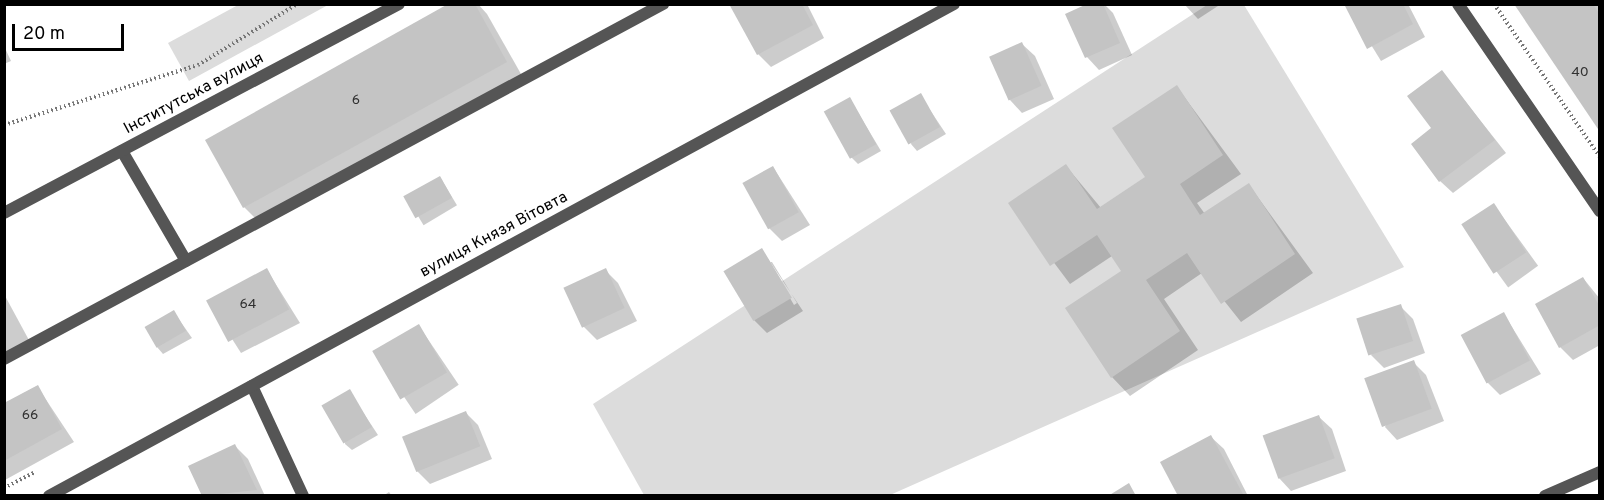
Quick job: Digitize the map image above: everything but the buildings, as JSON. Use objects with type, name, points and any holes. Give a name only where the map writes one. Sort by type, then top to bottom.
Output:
[{"type":"street","name":"Інститутська вулиця","points":[[4,213],[399,4]]},
{"type":"street","points":[[4,359],[663,4]]},
{"type":"street","name":"вулиця Князя Вітовта","points":[[49,495],[954,4]]},
{"type":"street","points":[[1458,4],[1599,211]]},
{"type":"street","points":[[122,151],[186,261]]},
{"type":"street","points":[[252,386],[303,495]]},
{"type":"street","points":[[1545,495],[1599,472]]},
{"type":"path","points":[[4,125],[198,65],[297,4]]},
{"type":"path","points":[[1494,4],[1599,157]]},
{"type":"shaded area","points":[[238,5],[328,5],[189,81],[168,43]]},
{"type":"shaded area","points":[[1207,5],[1244,5],[1404,267],[890,495],[644,495],[593,404]]}]
